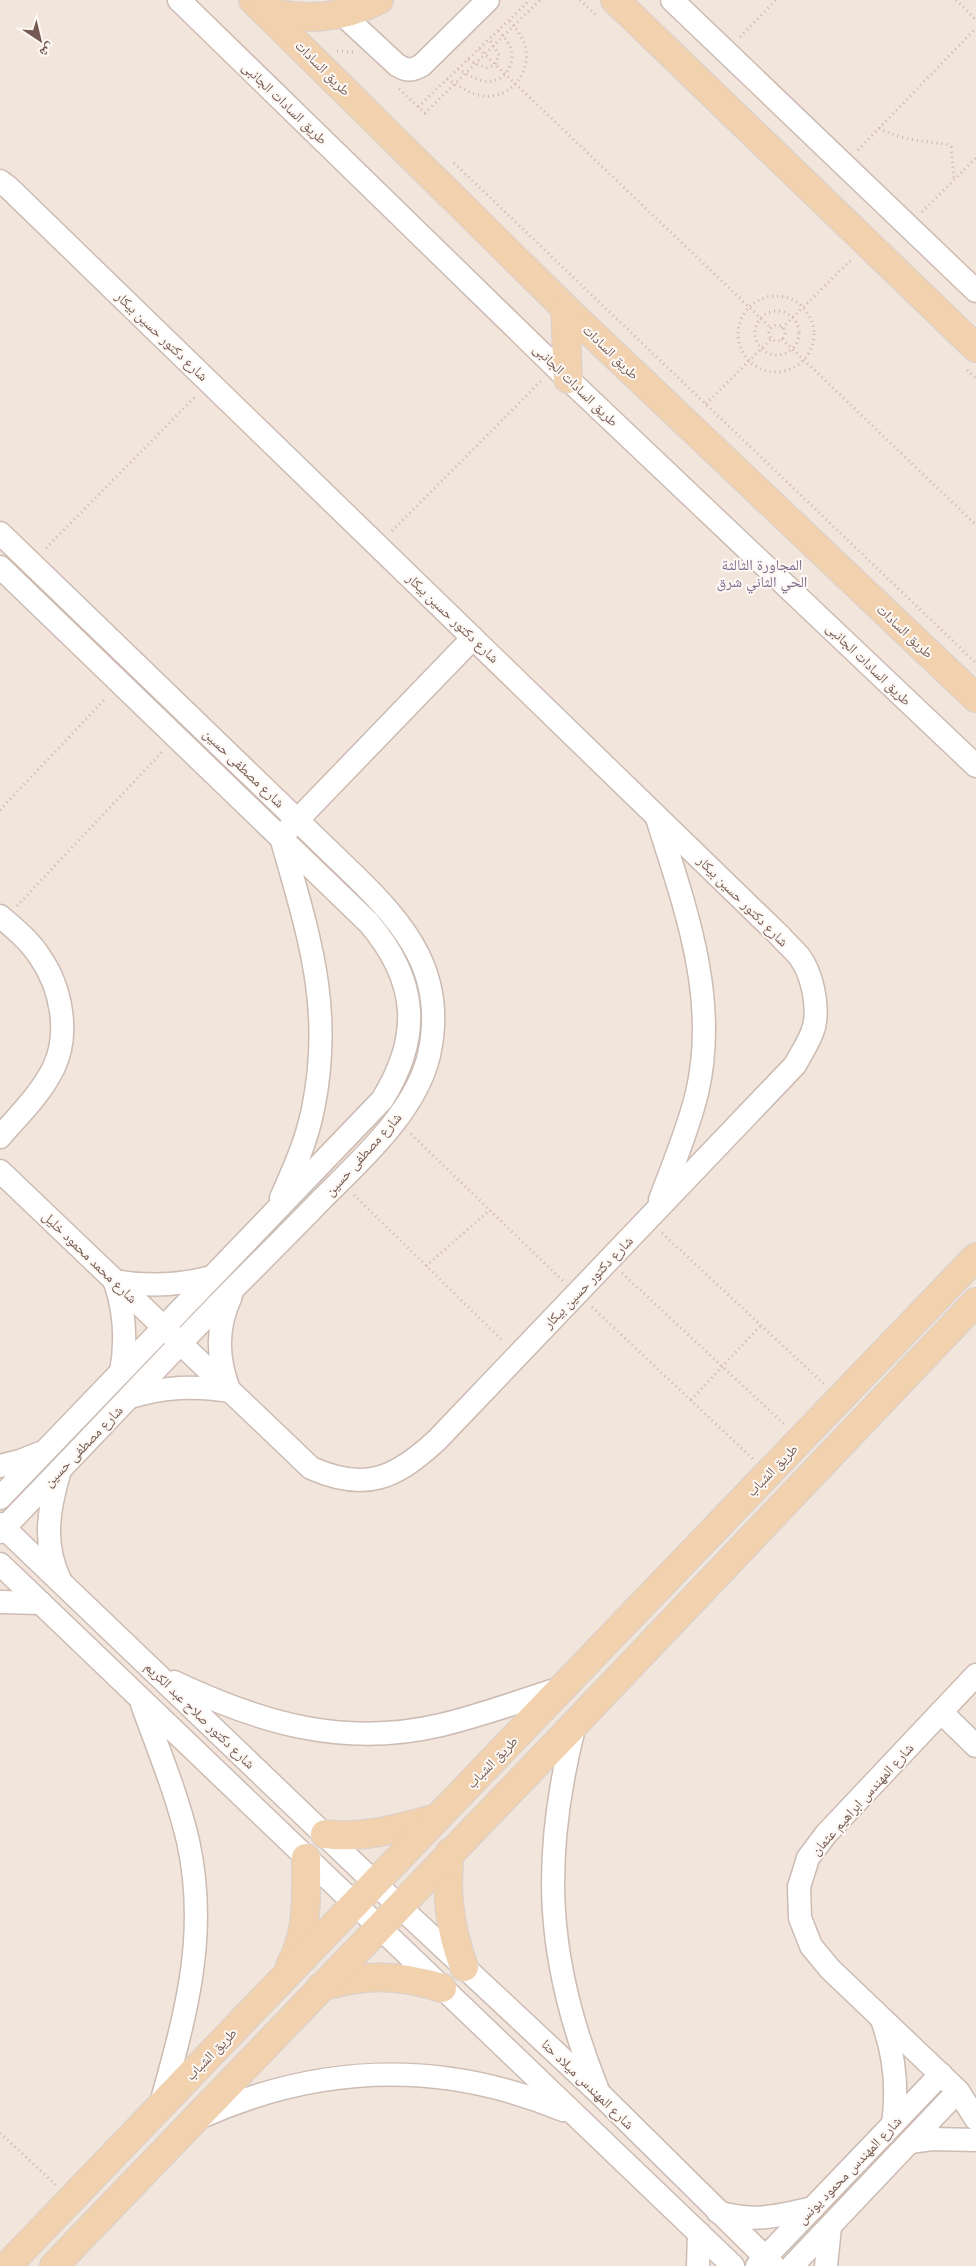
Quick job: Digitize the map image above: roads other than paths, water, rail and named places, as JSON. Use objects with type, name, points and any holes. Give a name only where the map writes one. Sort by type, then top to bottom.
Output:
[{"type":"main road","points":[[259,5],[290,17],[316,18],[363,8],[379,0]]},
{"type":"main road","points":[[615,0],[976,348]]},
{"type":"main road","name":"طريق السادات","points":[[259,5],[565,308],[976,698]]},
{"type":"main road","points":[[562,372],[565,308]]},
{"type":"main road","name":"طريق الشباب","points":[[7,2266],[356,1905],[437,1818],[976,1257]]},
{"type":"main road","points":[[54,2266],[575,1724],[976,1302]]},
{"type":"main road","points":[[325,1834],[344,1837],[368,1834],[437,1818]]},
{"type":"main road","points":[[450,1852],[447,1876],[449,1914],[456,1945],[464,1967]]},
{"type":"main road","points":[[284,1978],[295,1957],[303,1934],[306,1910],[306,1858]]},
{"type":"main road","points":[[321,1987],[351,1979],[381,1976],[412,1979],[442,1988]]},
{"type":"street","name":"طريق السادات الجانبى","points":[[179,0],[562,372],[976,766]]},
{"type":"street","points":[[342,14],[397,65],[404,70],[411,70],[422,65],[488,0]]},
{"type":"street","points":[[672,0],[976,290]]},
{"type":"street","name":"شارع دكتور حسين بيكار","points":[[0,181],[210,382],[800,957],[810,980],[815,1001],[814,1025],[807,1045],[795,1065],[518,1355],[417,1458],[398,1471],[377,1479],[354,1481],[332,1477],[311,1468],[180,1344]]},
{"type":"street","name":"شارع مصطفى حسين","points":[[0,533],[371,891],[407,932],[420,955],[428,979],[433,1005],[433,1030],[429,1056],[420,1081],[396,1120],[340,1182],[1,1528]]},
{"type":"street","name":"شارع مصطفى حسين","points":[[0,567],[350,904],[385,941],[397,962],[405,985],[409,1009],[409,1033],[404,1057],[395,1080],[382,1100],[0,1498]]},
{"type":"street","points":[[276,1211],[302,1148],[313,1110],[320,1071],[322,1032],[320,992],[314,953],[281,837],[473,638]]},
{"type":"street","points":[[652,1215],[688,1126],[697,1091],[704,1019],[702,984],[696,948],[657,817]]},
{"type":"street","points":[[0,1137],[39,1092],[54,1066],[62,1038],[61,1009],[54,981],[40,956],[2,918]]},
{"type":"street","name":"شارع محمد محمود خليل","points":[[0,1171],[180,1344]]},
{"type":"street","points":[[121,1372],[125,1354],[124,1316],[114,1281],[153,1286],[173,1285],[211,1277]]},
{"type":"street","points":[[229,1391],[222,1371],[219,1350],[220,1328],[225,1308],[234,1289]]},
{"type":"street","points":[[129,1397],[182,1387],[209,1387],[229,1391]]},
{"type":"street","points":[[0,1466],[20,1461],[45,1451]]},
{"type":"street","points":[[61,1468],[51,1506],[49,1539],[51,1563],[61,1583]]},
{"type":"street","name":"شارع دكتور صلاح عبد الكريم","points":[[1,1528],[156,1673],[399,1906]]},
{"type":"street","points":[[0,1564],[733,2266]]},
{"type":"street","points":[[0,1602],[41,1603]]},
{"type":"street","points":[[156,1673],[215,1702],[245,1713],[285,1724],[341,1732],[374,1733],[439,1726],[565,1686]]},
{"type":"street","name":"شارع المهندس ابراهيم عثمان","points":[[976,1675],[826,1834],[808,1858],[799,1887],[800,1918],[811,1946],[830,1969],[941,2074],[967,2094],[976,2119]]},
{"type":"street","points":[[140,1698],[178,1805],[188,1842],[194,1881],[196,1919],[194,1958],[189,1996],[160,2107]]},
{"type":"street","points":[[941,1712],[976,1746]]},
{"type":"street","points":[[575,1724],[564,1769],[556,1816],[552,1863],[553,1911],[558,1958],[568,2004],[581,2049],[599,2093]]},
{"type":"street","name":"شارع المهندس ميلاد حنا","points":[[399,1906],[599,2093],[718,2212],[765,2263]]},
{"type":"street","points":[[881,2017],[894,2059],[896,2081],[893,2124]]},
{"type":"street","points":[[194,2120],[234,2102],[276,2089],[319,2079],[372,2074],[407,2074],[451,2078],[494,2086],[536,2099],[576,2116]]},
{"type":"street","name":"شارع المهندس محمود يونس","points":[[765,2263],[812,2208],[941,2074]]},
{"type":"street","name":"شارع المهندس محمود يونس","points":[[792,2266],[910,2142],[967,2094]]},
{"type":"street","points":[[910,2142],[932,2139],[976,2140]]},
{"type":"street","points":[[718,2212],[739,2219],[788,2214],[812,2208]]},
{"type":"street","points":[[826,2266],[830,2226]]},
{"type":"street","points":[[698,2266],[699,2233]]},
{"type":"district","name":"المجاورة الثالثة الحي الثاني شرق","points":[[762,574]]}]
